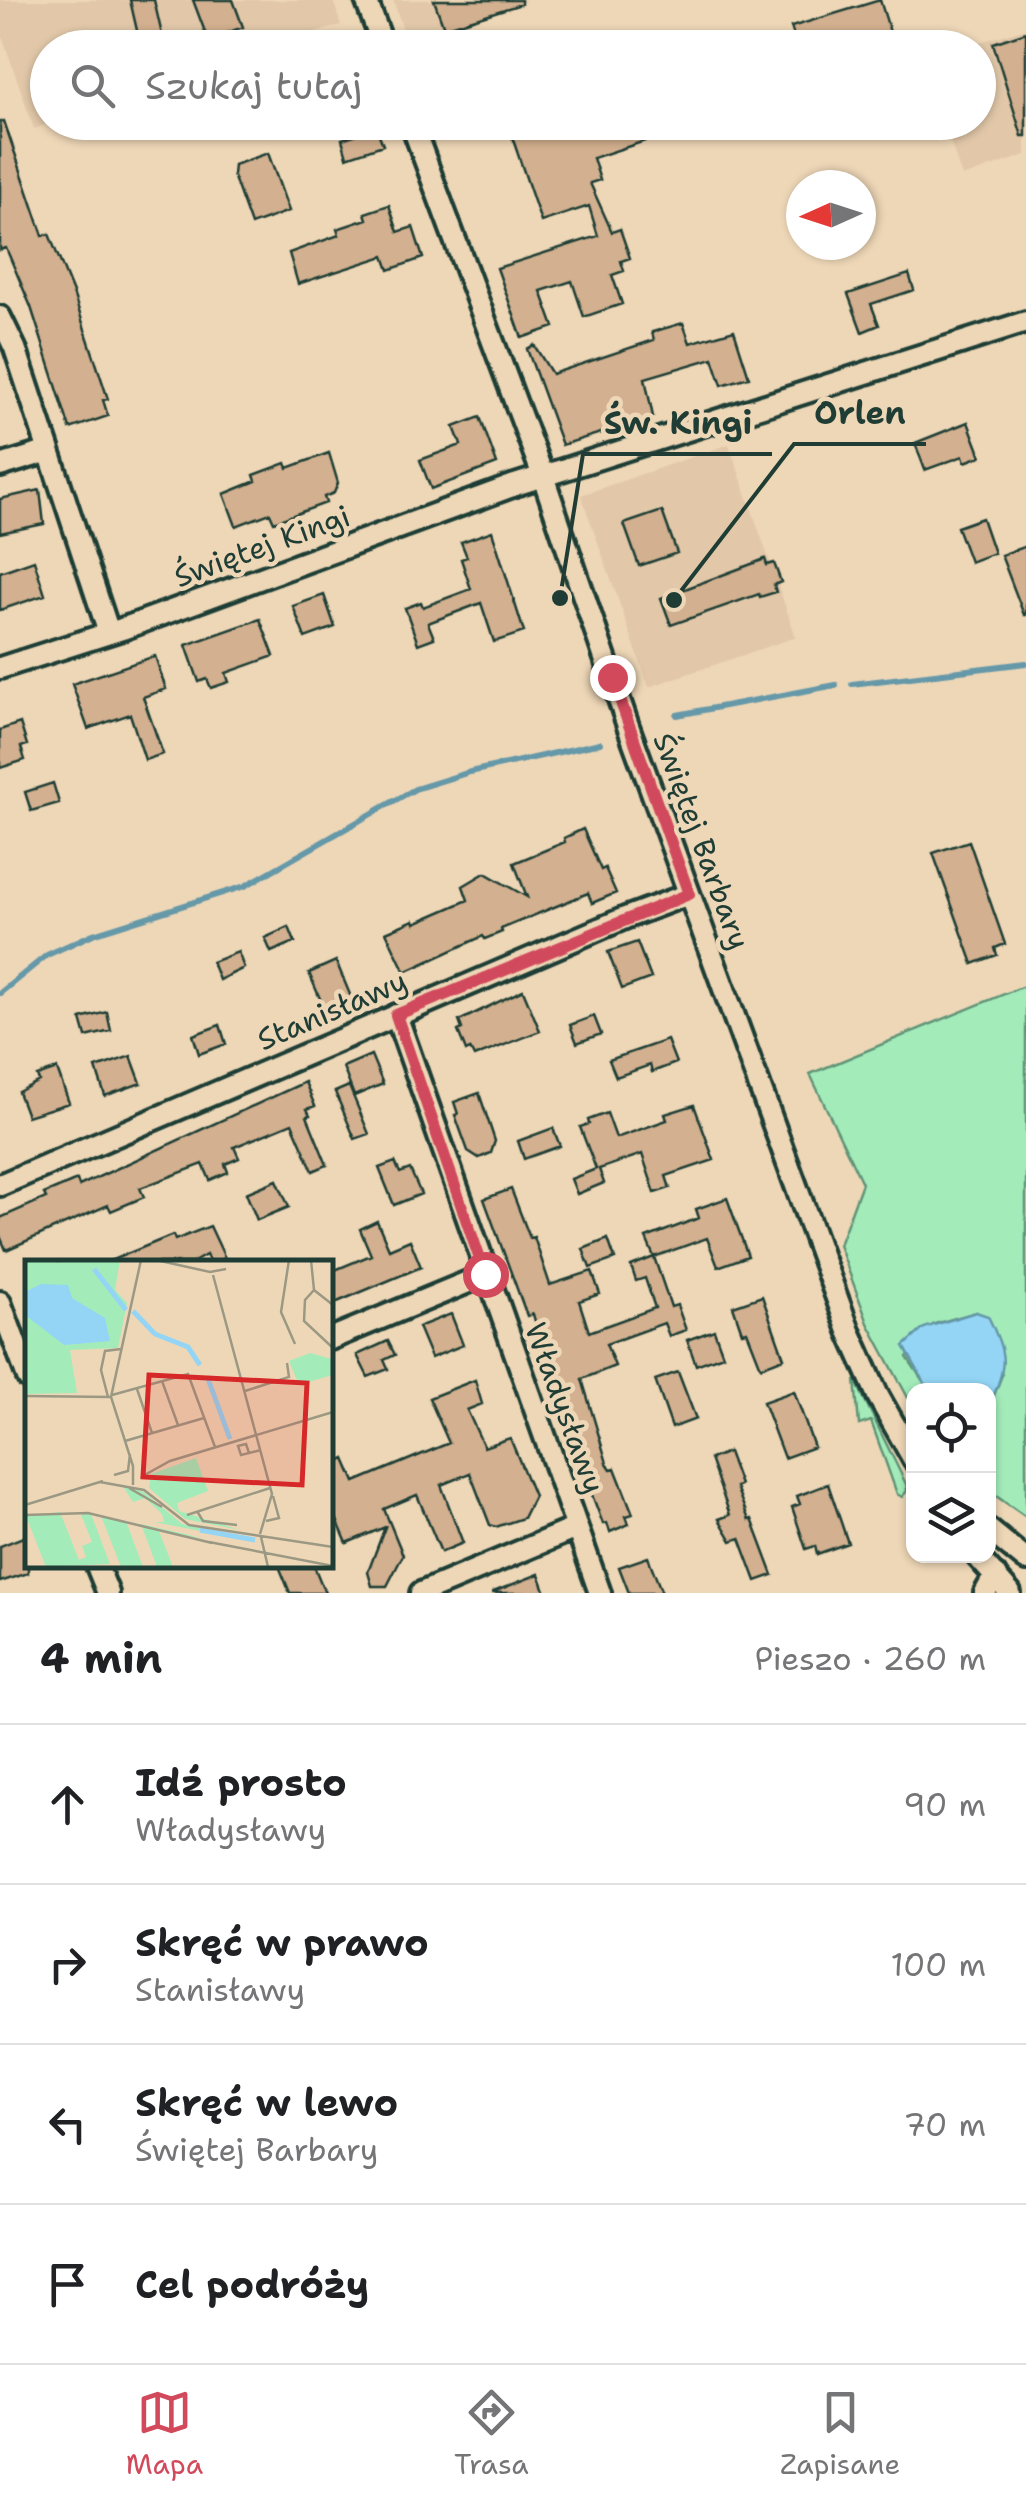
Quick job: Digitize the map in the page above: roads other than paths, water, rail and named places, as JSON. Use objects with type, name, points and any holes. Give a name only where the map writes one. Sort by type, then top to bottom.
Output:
[{"type":"street","points":[[366,0],[377,30]]},
{"type":"street","name":"Świętej Barbary","points":[[418,140],[543,476],[689,894],[849,1331],[906,1446]]},
{"type":"street","points":[[0,317],[15,348],[109,633]]},
{"type":"street","name":"Świętej Kingi","points":[[0,668],[109,633],[543,476],[1026,322]]},
{"type":"street","points":[[0,466],[50,451]]},
{"type":"street","name":"Stanisławy","points":[[0,1185],[689,894]]},
{"type":"street","name":"Władysławy","points":[[396,1015],[600,1593]]},
{"type":"street","points":[[332,1338],[485,1274]]},
{"type":"street","points":[[0,1302],[25,1370]]},
{"type":"street","points":[[421,1593],[576,1528]]},
{"type":"street","points":[[996,1536],[1026,1560]]},
{"type":"street","points":[[99,1568],[108,1593]]},
{"type":"street","points":[[990,1584],[1010,1593]]},
{"type":"water","points":[[976,1312],[988,1316],[1003,1362],[996,1388],[996,1383],[925,1383],[904,1346],[924,1328]]},
{"type":"waterway","points":[[852,684],[1026,663]]},
{"type":"waterway","points":[[677,715],[836,685]]},
{"type":"waterway","points":[[0,993],[47,955],[93,934],[245,886],[415,789],[470,772],[600,743]]},
{"type":"place","name":"Św. Kingi","points":[[560,598]]},
{"type":"place","name":"Orlen","points":[[674,600]]}]
